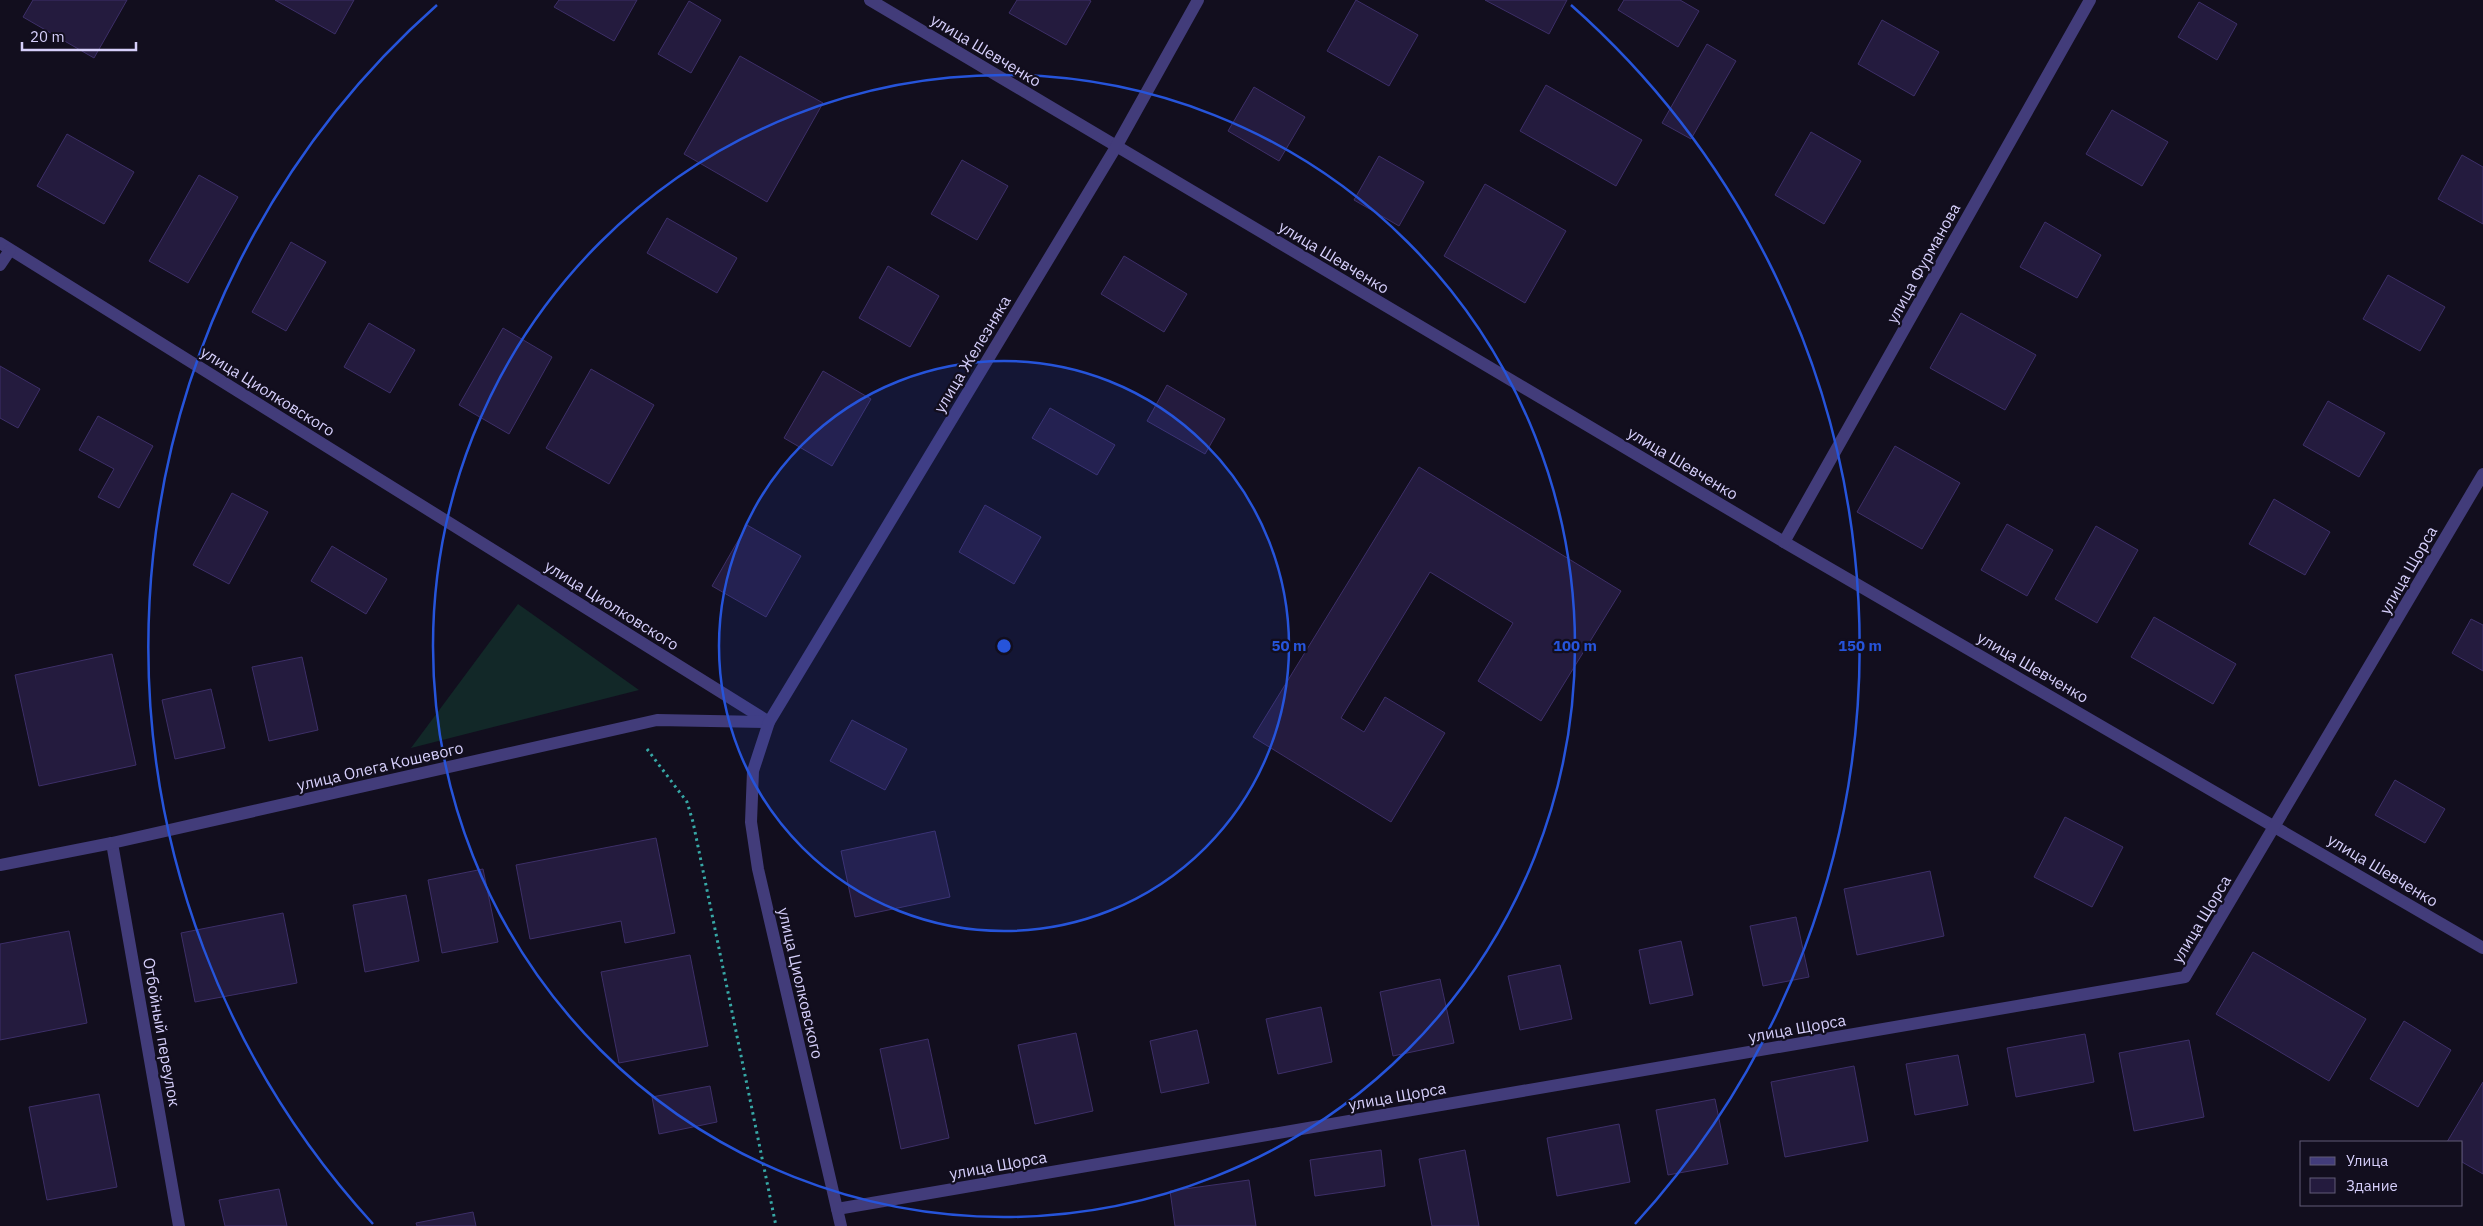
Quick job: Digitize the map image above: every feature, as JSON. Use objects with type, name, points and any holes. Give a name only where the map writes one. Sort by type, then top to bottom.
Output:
[{"type":"street","name":"улица Шевченко","points":[[870,0],[1784,542],[2276,826],[2483,948]]},
{"type":"street","name":"улица Железняка","points":[[769,722],[1116,147],[1198,0]]},
{"type":"street","name":"улица Фурманова","points":[[1784,542],[2090,0]]},
{"type":"street","name":"улица Циолковского","points":[[5,246],[769,722],[754,771],[752,832],[758,868],[841,1226]]},
{"type":"street","points":[[0,265],[5,246]]},
{"type":"street","name":"улица Щорса","points":[[838,1209],[2185,978],[2483,474]]},
{"type":"street","name":"улица Олега Кошевого","points":[[0,865],[112,844],[656,720],[769,722]]},
{"type":"street","name":"Отбойный переулок","points":[[112,844],[179,1226]]},
{"type":"path","points":[[626,727],[651,753],[687,802],[693,822],[776,1226]]},
{"type":"green space","points":[[518,604],[639,690],[411,748]]},
{"type":"building","points":[[33,0],[127,0],[94,58],[23,17]]},
{"type":"building","points":[[275,0],[354,0],[335,34]]},
{"type":"building","points":[[559,0],[637,0],[614,41],[554,7]]},
{"type":"building","points":[[1017,0],[1091,1],[1066,45],[1009,13]]},
{"type":"building","points":[[1356,0],[1418,35],[1389,86],[1327,51]]},
{"type":"building","points":[[1485,0],[1567,0],[1549,34]]},
{"type":"building","points":[[1624,0],[1680,0],[1699,11],[1678,47],[1618,10]]},
{"type":"building","points":[[689,1],[721,20],[691,73],[658,54]]},
{"type":"building","points":[[2199,2],[2237,24],[2217,60],[2178,37]]},
{"type":"building","points":[[1882,20],[1939,52],[1914,96],[1858,64]]},
{"type":"building","points":[[1707,44],[1736,61],[1691,139],[1662,123]]},
{"type":"building","points":[[740,56],[823,103],[767,202],[684,154]]},
{"type":"building","points":[[1546,85],[1642,140],[1616,186],[1520,131]]},
{"type":"building","points":[[1254,87],[1305,117],[1279,161],[1228,131]]},
{"type":"building","points":[[2112,110],[2168,142],[2142,186],[2086,154]]},
{"type":"building","points":[[1811,132],[1861,161],[1824,224],[1775,195]]},
{"type":"building","points":[[67,134],[134,172],[104,224],[37,186]]},
{"type":"building","points":[[2462,155],[2483,167],[2483,224],[2438,199]]},
{"type":"building","points":[[1379,156],[1424,182],[1399,226],[1354,200]]},
{"type":"building","points":[[962,160],[1008,186],[977,240],[931,214]]},
{"type":"building","points":[[199,175],[238,197],[188,283],[149,261]]},
{"type":"building","points":[[1485,184],[1566,231],[1525,303],[1444,256]]},
{"type":"building","points":[[667,218],[737,258],[717,293],[647,253]]},
{"type":"building","points":[[2045,222],[2101,255],[2077,298],[2020,267]]},
{"type":"building","points":[[291,242],[326,262],[286,331],[252,312]]},
{"type":"building","points":[[1124,256],[1187,294],[1164,332],[1101,294]]},
{"type":"building","points":[[888,266],[939,296],[910,347],[859,318]]},
{"type":"building","points":[[2388,275],[2445,307],[2420,351],[2363,319]]},
{"type":"building","points":[[1961,313],[2036,355],[2005,410],[1930,368]]},
{"type":"building","points":[[369,323],[415,350],[390,393],[344,367]]},
{"type":"building","points":[[503,328],[552,357],[509,434],[459,405]]},
{"type":"building","points":[[0,366],[40,389],[18,428],[0,418]]},
{"type":"building","points":[[591,369],[654,405],[609,484],[546,448]]},
{"type":"building","points":[[823,371],[871,399],[832,466],[784,438]]},
{"type":"building","points":[[1167,385],[1225,419],[1205,454],[1147,421]]},
{"type":"building","points":[[2328,401],[2385,433],[2359,477],[2303,445]]},
{"type":"building","points":[[1050,408],[1115,445],[1097,475],[1032,438]]},
{"type":"building","points":[[98,416],[153,446],[119,508],[98,497],[114,469],[79,450]]},
{"type":"building","points":[[1895,446],[1960,483],[1922,549],[1857,512]]},
{"type":"building","points":[[1419,467],[1621,591],[1541,721],[1478,681],[1513,623],[1430,572],[1341,718],[1364,732],[1385,697],[1445,733],[1391,822],[1253,737]]},
{"type":"building","points":[[232,493],[268,512],[229,584],[193,565]]},
{"type":"building","points":[[2274,499],[2330,532],[2305,575],[2249,544]]},
{"type":"building","points":[[985,505],[1041,537],[1014,584],[959,552]]},
{"type":"building","points":[[2007,524],[2053,550],[2027,596],[1981,570]]},
{"type":"building","points":[[747,525],[801,556],[766,617],[712,586]]},
{"type":"building","points":[[2096,526],[2138,550],[2097,623],[2055,599]]},
{"type":"building","points":[[332,546],[387,579],[366,614],[311,581]]},
{"type":"building","points":[[2154,617],[2236,664],[2213,704],[2131,657]]},
{"type":"building","points":[[2471,619],[2483,625],[2483,671],[2452,653]]},
{"type":"building","points":[[112,654],[136,765],[39,786],[15,675]]},
{"type":"building","points":[[302,657],[318,730],[269,741],[252,667]]},
{"type":"building","points":[[211,689],[225,748],[175,759],[162,700]]},
{"type":"building","points":[[852,720],[907,749],[885,790],[830,761]]},
{"type":"building","points":[[2395,780],[2445,809],[2425,843],[2375,815]]},
{"type":"building","points":[[2065,817],[2123,847],[2092,907],[2034,877]]},
{"type":"building","points":[[935,831],[950,897],[855,917],[841,851]]},
{"type":"building","points":[[656,838],[675,933],[625,943],[621,921],[530,939],[516,865]]},
{"type":"building","points":[[483,869],[498,942],[442,953],[428,880]]},
{"type":"building","points":[[1930,871],[1944,936],[1857,955],[1844,889]]},
{"type":"building","points":[[406,895],[419,961],[365,972],[353,905]]},
{"type":"building","points":[[283,913],[297,983],[195,1002],[181,933]]},
{"type":"building","points":[[1796,917],[1809,977],[1763,986],[1750,926]]},
{"type":"building","points":[[69,931],[87,1023],[0,1040],[0,944]]},
{"type":"building","points":[[1681,941],[1693,995],[1650,1004],[1639,950]]},
{"type":"building","points":[[2253,952],[2366,1019],[2329,1081],[2216,1014]]},
{"type":"building","points":[[690,955],[708,1046],[619,1063],[601,972]]},
{"type":"building","points":[[1560,965],[1572,1019],[1520,1030],[1508,976]]},
{"type":"building","points":[[1440,979],[1454,1043],[1393,1056],[1380,992]]},
{"type":"building","points":[[1321,1007],[1332,1062],[1278,1074],[1266,1019]]},
{"type":"building","points":[[2404,1021],[2451,1050],[2418,1107],[2370,1079]]},
{"type":"building","points":[[1197,1030],[1209,1083],[1161,1093],[1150,1041]]},
{"type":"building","points":[[1076,1033],[1093,1111],[1035,1124],[1018,1045]]},
{"type":"building","points":[[2085,1034],[2094,1082],[2016,1097],[2007,1048]]},
{"type":"building","points":[[928,1039],[949,1138],[901,1149],[880,1049]]},
{"type":"building","points":[[2189,1040],[2204,1117],[2134,1131],[2119,1053]]},
{"type":"building","points":[[1958,1055],[1968,1105],[1915,1115],[1906,1064]]},
{"type":"building","points":[[1854,1066],[1868,1141],[1785,1157],[1771,1082]]},
{"type":"building","points":[[2483,1082],[2483,1174],[2463,1163],[2463,1141],[2448,1141]]},
{"type":"building","points":[[710,1086],[717,1122],[659,1134],[652,1097]]},
{"type":"building","points":[[99,1094],[117,1187],[47,1200],[29,1107]]},
{"type":"building","points":[[1715,1099],[1728,1164],[1668,1175],[1656,1110]]},
{"type":"building","points":[[1619,1124],[1630,1182],[1557,1196],[1547,1138]]},
{"type":"building","points":[[1381,1150],[1385,1186],[1315,1196],[1310,1160]]},
{"type":"building","points":[[1465,1150],[1479,1226],[1432,1226],[1419,1159]]},
{"type":"building","points":[[1249,1180],[1256,1226],[1175,1226],[1170,1191]]},
{"type":"building","points":[[279,1189],[287,1226],[225,1226],[219,1200]]},
{"type":"building","points":[[473,1212],[476,1226],[417,1226],[416,1223]]}]
